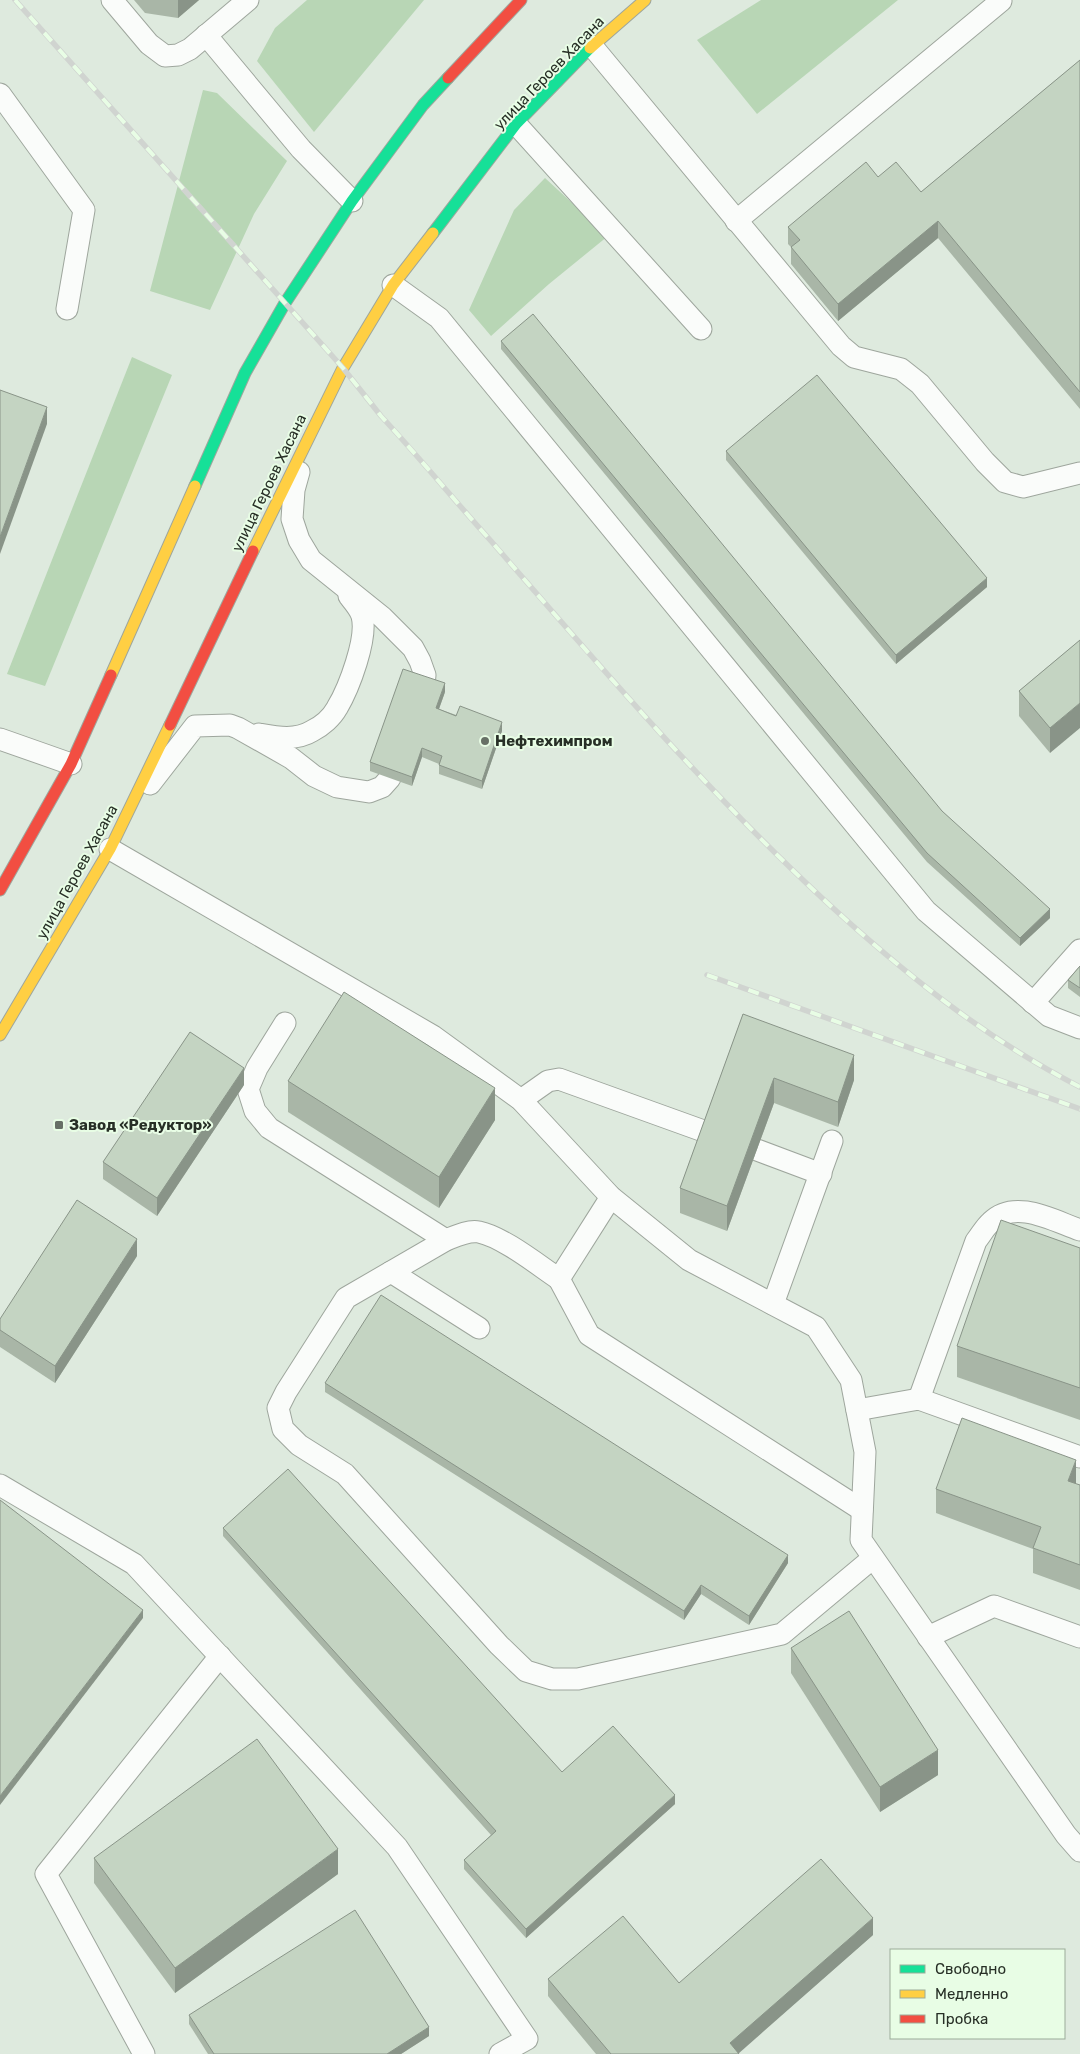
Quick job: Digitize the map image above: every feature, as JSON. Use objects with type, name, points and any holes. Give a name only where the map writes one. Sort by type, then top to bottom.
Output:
[{"type":"main road","points":[[0,890],[71,764],[245,373],[285,303],[352,201],[423,105],[521,0]]},
{"type":"main road","name":"улица Героев Хасана","points":[[0,1035],[110,849],[310,431],[343,368],[393,285],[516,124],[592,46],[645,0]]},
{"type":"lane","points":[[112,0],[149,44],[165,56],[178,56],[190,49],[248,0]]},
{"type":"lane","points":[[736,221],[1001,2]]},
{"type":"lane","points":[[206,35],[301,148],[352,201]]},
{"type":"lane","points":[[592,46],[841,346],[854,357],[901,369],[920,384],[985,462],[1006,482],[1023,487],[1080,474]]},
{"type":"lane","points":[[0,94],[84,210],[67,309]]},
{"type":"lane","points":[[516,124],[701,329]]},
{"type":"lane","points":[[393,285],[439,318],[926,912],[1049,1016],[1080,1028]]},
{"type":"lane","points":[[310,431],[294,490],[292,520],[298,540],[311,560],[382,617],[413,648],[425,675],[424,685]]},
{"type":"lane","points":[[249,733],[288,738],[310,733],[325,723],[337,708],[357,664],[362,640],[362,616],[350,597],[320,567]]},
{"type":"lane","points":[[128,812],[195,726],[230,725],[249,733],[292,758],[314,776],[337,787],[369,792],[382,787],[390,778]]},
{"type":"lane","points":[[0,739],[71,764]]},
{"type":"lane","points":[[110,849],[433,1036],[521,1100],[611,1197],[689,1260],[816,1328],[851,1380],[865,1452],[861,1540],[1066,1835],[1080,1851]]},
{"type":"lane","points":[[1033,1003],[1080,950]]},
{"type":"lane","points":[[286,1023],[257,1068],[248,1090],[255,1111],[268,1128],[446,1240]]},
{"type":"lane","points":[[521,1100],[548,1082],[559,1079],[709,1133]]},
{"type":"lane","points":[[773,1304],[832,1141]]},
{"type":"lane","points":[[757,1150],[820,1174]]},
{"type":"lane","points":[[559,1279],[611,1197]]},
{"type":"lane","points":[[919,1399],[976,1241],[992,1221],[1010,1211],[1033,1213],[1080,1230]]},
{"type":"lane","points":[[862,1510],[589,1335],[559,1279],[498,1239],[478,1232],[462,1233],[446,1240],[346,1298],[286,1392],[278,1408],[283,1429],[299,1445],[345,1474],[499,1645],[526,1671],[552,1679],[578,1679],[782,1634],[874,1558]]},
{"type":"lane","points":[[391,1272],[479,1328]]},
{"type":"lane","points":[[857,1410],[919,1399],[1080,1458]]},
{"type":"lane","points":[[0,1485],[134,1564],[397,1848],[527,2039],[500,2054]]},
{"type":"lane","points":[[928,1637],[994,1606],[1080,1637]]},
{"type":"lane","points":[[144,2054],[46,1874],[220,1656]]},
{"type":"green space","points":[[307,0],[424,0],[314,132],[257,61],[275,28]]},
{"type":"green space","points":[[761,0],[898,0],[757,114],[697,40]]},
{"type":"green space","points":[[203,90],[217,93],[287,161],[254,214],[210,310],[150,291]]},
{"type":"green space","points":[[545,178],[608,236],[549,284],[491,336],[469,310],[514,210]]},
{"type":"green space","points":[[132,357],[172,375],[45,686],[7,674]]},
{"type":"building","points":[[1080,60],[1080,392],[938,221],[838,304],[791,247],[800,240],[788,227],[866,162],[878,177],[896,162],[921,192]]},
{"type":"building","points":[[533,314],[942,811],[1050,909],[1020,938],[927,853],[501,341]]},
{"type":"building","points":[[817,375],[987,578],[896,655],[726,451]]},
{"type":"building","points":[[0,390],[47,407],[0,537]]},
{"type":"building","points":[[1080,640],[1080,703],[1050,728],[1019,691]]},
{"type":"building","points":[[403,669],[445,683],[436,708],[456,716],[460,706],[502,722],[482,781],[439,765],[442,756],[422,748],[412,777],[370,762]]},
{"type":"building","points":[[1080,966],[1080,988],[1068,980]]},
{"type":"building","points":[[344,992],[495,1088],[439,1177],[288,1081]]},
{"type":"building","points":[[743,1014],[854,1055],[838,1102],[774,1078],[727,1206],[680,1188]]},
{"type":"building","points":[[190,1032],[244,1068],[157,1198],[103,1162]]},
{"type":"building","points":[[77,1200],[137,1239],[55,1366],[0,1330],[0,1319]]},
{"type":"building","points":[[1001,1220],[1080,1248],[1080,1388],[957,1346]]},
{"type":"building","points":[[381,1295],[788,1555],[749,1616],[701,1585],[684,1611],[325,1383]]},
{"type":"building","points":[[962,1418],[1076,1460],[1068,1481],[1080,1485],[1080,1565],[1033,1548],[1041,1527],[936,1489]]},
{"type":"building","points":[[288,1469],[562,1772],[613,1726],[675,1795],[526,1929],[464,1860],[496,1831],[223,1528]]},
{"type":"building","points":[[0,1500],[143,1610],[0,1796]]},
{"type":"building","points":[[849,1611],[938,1750],[880,1787],[791,1648]]},
{"type":"building","points":[[257,1739],[338,1849],[175,1968],[94,1858]]},
{"type":"building","points":[[821,1859],[873,1918],[730,2043],[739,2054],[611,2054],[548,1979],[623,1916],[679,1983]]},
{"type":"building","points":[[355,1910],[429,2027],[387,2054],[214,2054],[189,2015]]},
{"type":"railway","points":[[15,0],[343,368],[381,416],[611,678],[734,812],[821,897],[912,976],[977,1025],[1010,1047],[1080,1087]]},
{"type":"railway","points":[[707,975],[1080,1109]]},
{"type":"traffic: fast","points":[[433,233],[516,124],[590,48]]},
{"type":"traffic: fast","points":[[195,486],[245,373],[285,303],[352,201],[423,105],[448,78]]},
{"type":"traffic: slow","points":[[590,48],[645,0]]},
{"type":"traffic: slow","points":[[253,551],[343,368],[393,285],[433,233]]},
{"type":"traffic: slow","points":[[111,675],[195,486]]},
{"type":"traffic: slow","points":[[0,1035],[110,849],[170,725]]},
{"type":"traffic: jam","points":[[448,78],[521,0]]},
{"type":"traffic: jam","points":[[170,725],[253,551]]},
{"type":"traffic: jam","points":[[0,890],[71,764],[111,675]]},
{"type":"place","name":"Нефтехимпром","points":[[485,741]]},
{"type":"place","name":"Завод «Редуктор»","points":[[59,1125]]}]
